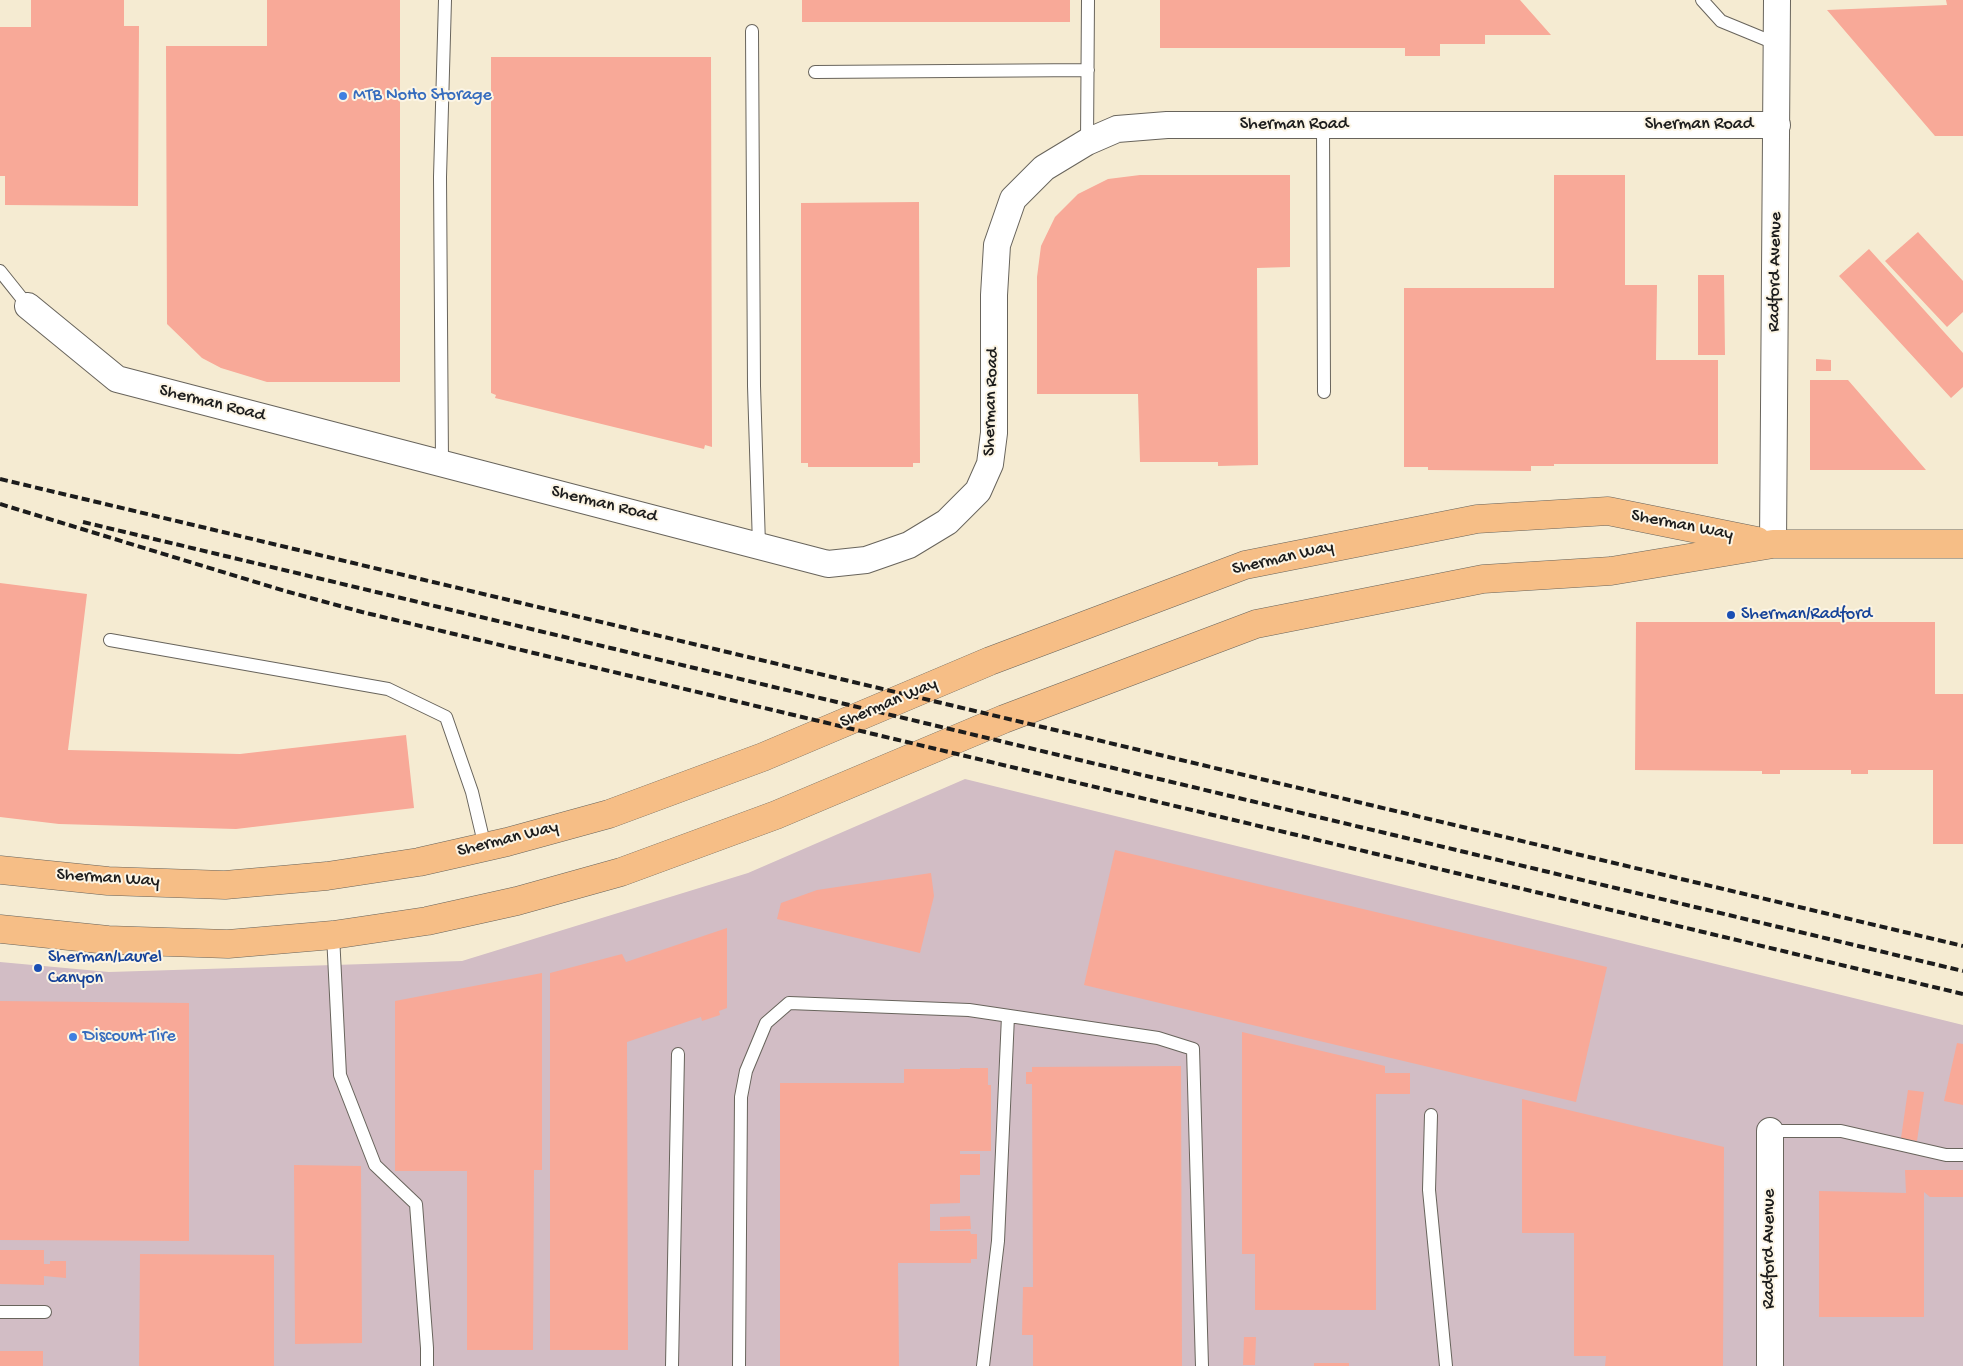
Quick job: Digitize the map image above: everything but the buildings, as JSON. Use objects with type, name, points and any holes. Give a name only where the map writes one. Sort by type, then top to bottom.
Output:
[{"type":"main road","name":"Sherman Way","points":[[0,870],[108,881],[224,884],[327,876],[419,862],[484,847],[609,814],[754,761],[990,661],[1245,565],[1477,519],[1608,512],[1773,544]]},
{"type":"main road","name":"Sherman Way","points":[[0,929],[108,940],[228,944],[333,935],[427,921],[499,905],[621,872],[776,815],[1004,719],[1256,624],[1483,579],[1611,571],[1773,544],[1963,544]]},
{"type":"street","name":"Radford Avenue","points":[[1773,544],[1777,0]]},
{"type":"street","name":"Sherman Road","points":[[28,306],[117,379],[828,564],[866,560],[909,544],[947,522],[978,491],[990,464],[994,433],[994,295],[997,245],[1013,199],[1044,168],[1087,142],[1117,129],[1167,126],[1777,126]]},
{"type":"street","name":"Radford Avenue","points":[[1770,1131],[1770,1366]]},
{"type":"lane","points":[[442,463],[440,178],[445,0]]},
{"type":"lane","points":[[1087,142],[1088,0]]},
{"type":"lane","points":[[1702,0],[1721,21],[1777,44]]},
{"type":"lane","points":[[752,31],[754,386],[758,545]]},
{"type":"lane","points":[[815,72],[1088,70]]},
{"type":"lane","points":[[1323,126],[1324,392]]},
{"type":"lane","points":[[0,271],[28,306]]},
{"type":"lane","points":[[110,640],[388,688],[446,717],[472,792],[484,847]]},
{"type":"lane","points":[[333,935],[340,1074],[375,1165],[416,1204],[427,1366]]},
{"type":"lane","points":[[740,1366],[740,1097],[746,1071],[766,1023],[789,1002],[969,1010],[1158,1038],[1194,1048],[1202,1366]]},
{"type":"lane","points":[[983,1366],[998,1241],[1008,1016]]},
{"type":"lane","points":[[672,1366],[678,1054]]},
{"type":"lane","points":[[1432,1115],[1429,1190],[1446,1366]]},
{"type":"lane","points":[[1770,1131],[1841,1131],[1946,1155],[1963,1155]]},
{"type":"lane","points":[[0,1312],[45,1312]]},
{"type":"shaded area","points":[[965,779],[1963,1025],[1963,1366],[0,1366],[0,962],[109,972],[462,961],[748,873]]},
{"type":"railway","points":[[0,479],[1963,946]]},
{"type":"railway","points":[[0,504],[285,591],[362,612],[1963,994]]},
{"type":"railway","points":[[83,522],[1963,971]]},
{"type":"place","name":"MTB NoHo Storage","points":[[343,96]]},
{"type":"place","name":"Sherman/Radford","points":[[1731,615]]},
{"type":"place","name":"Sherman/Laurel Canyon","points":[[38,968]]},
{"type":"place","name":"Discount Tire","points":[[73,1037]]}]
